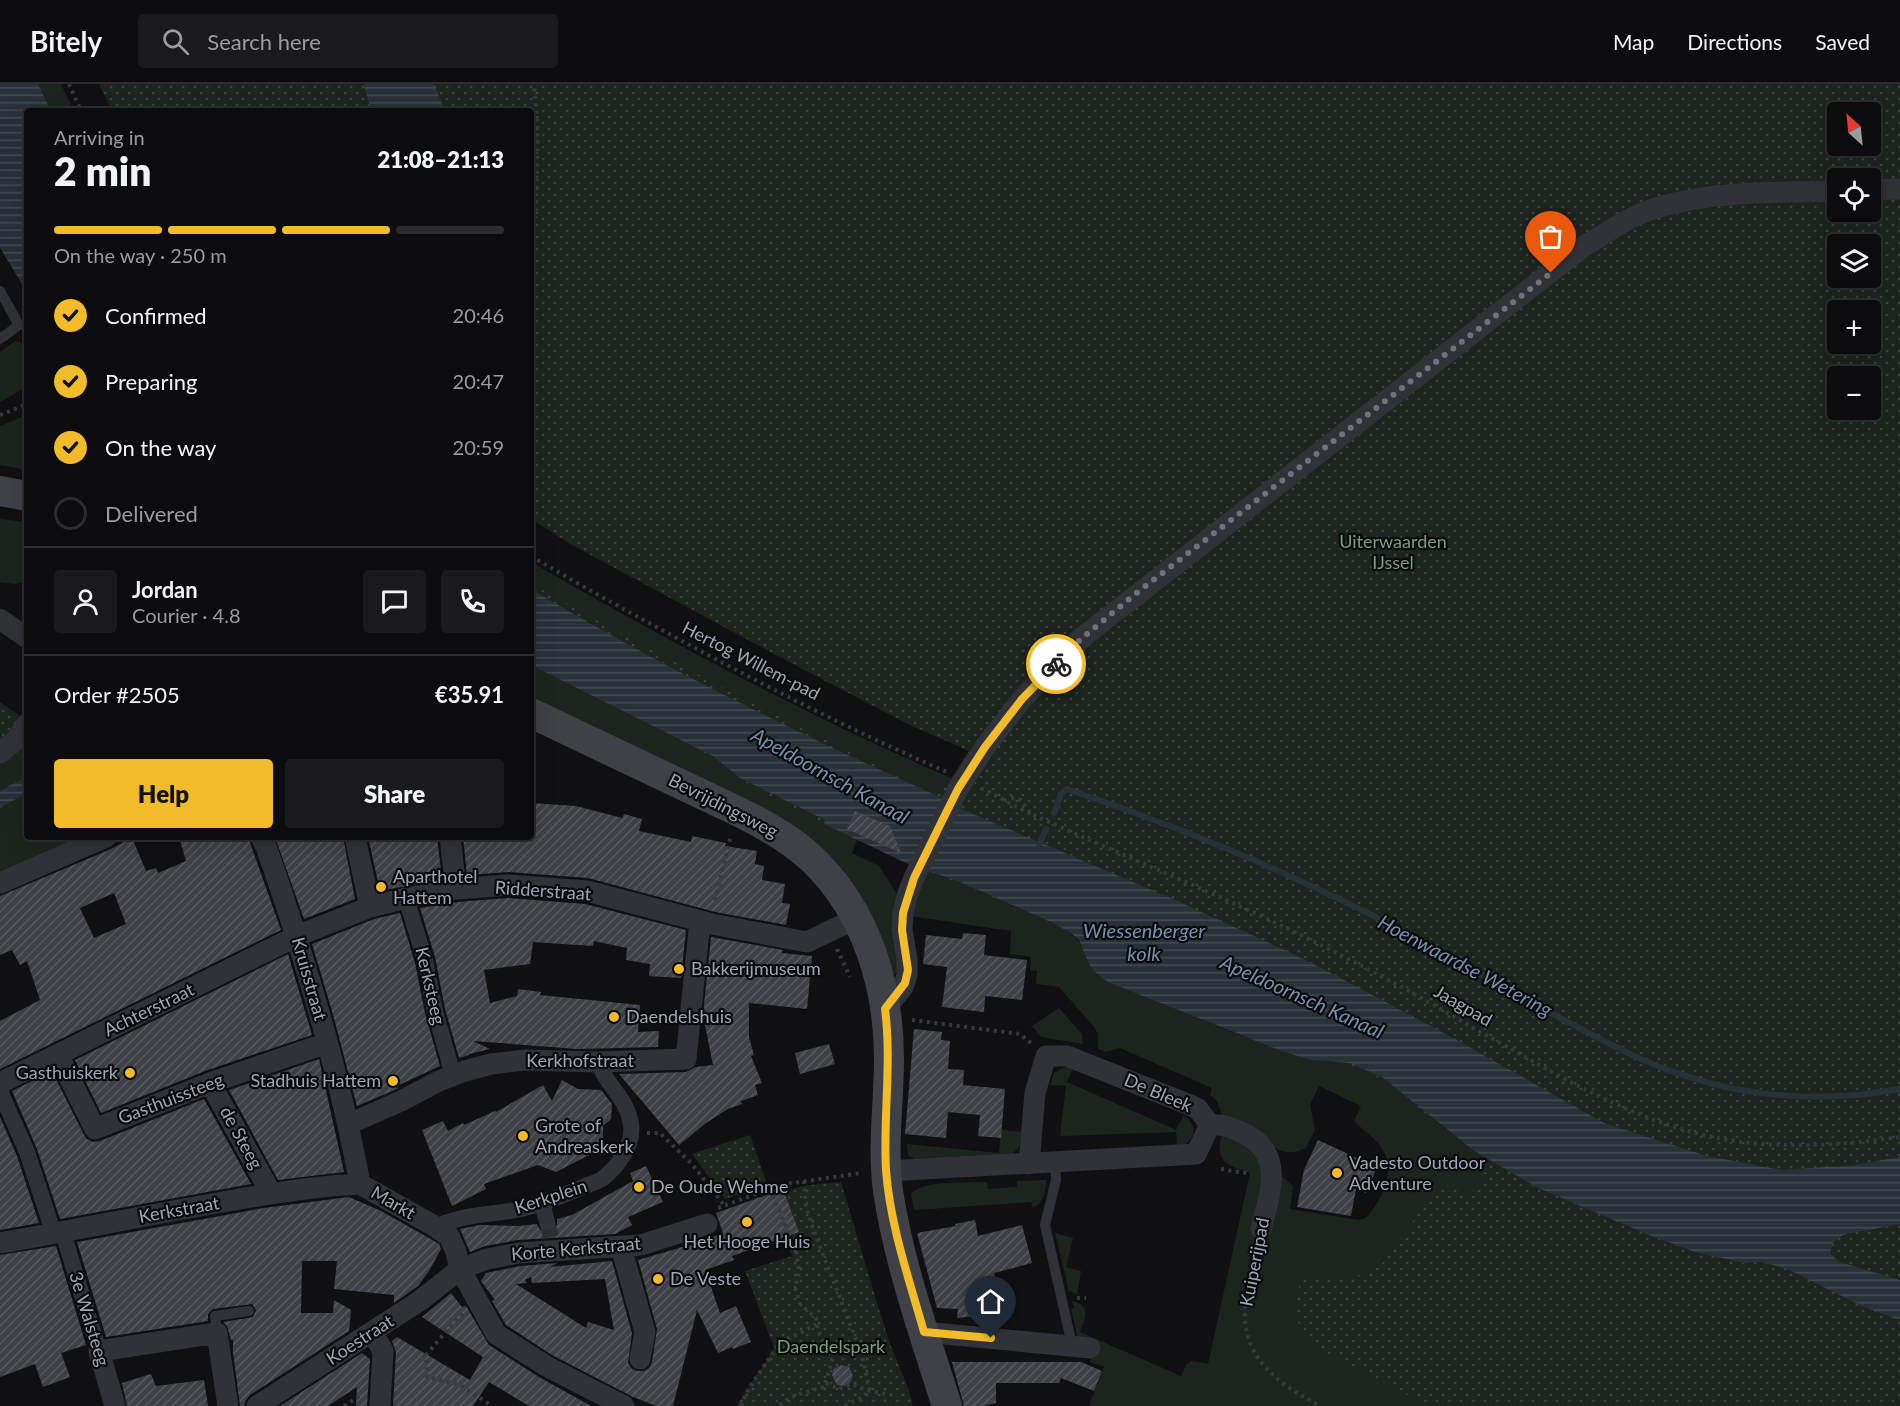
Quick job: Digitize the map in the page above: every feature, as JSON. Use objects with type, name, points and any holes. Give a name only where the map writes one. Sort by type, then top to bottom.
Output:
[{"type":"main road","points":[[0,473],[24,477]]},
{"type":"main road","points":[[0,491],[24,495]]},
{"type":"main road","name":"Bevrijdingsweg","points":[[534,714],[737,811],[776,832],[811,858],[837,887],[857,918],[893,1015],[889,1058],[886,1171],[888,1192],[900,1245],[947,1406]]},
{"type":"street","points":[[1881,190],[1900,189]]},
{"type":"street","points":[[893,1015],[907,975],[902,922],[905,904],[914,878],[961,784],[985,747],[1022,699],[1080,640],[1583,247],[1640,214],[1699,198],[1827,191]]},
{"type":"street","points":[[0,620],[24,636]]},
{"type":"street","points":[[0,753],[16,740],[24,728]]},
{"type":"street","points":[[0,883],[99,840]]},
{"type":"street","name":"Kruisstraat","points":[[262,840],[297,936],[349,1124]]},
{"type":"street","points":[[356,840],[370,907]]},
{"type":"street","points":[[450,840],[456,890]]},
{"type":"street","name":"Ridderstraat","points":[[297,936],[370,907],[406,898],[508,885],[587,891],[700,921],[807,942],[857,918]]},
{"type":"street","name":"Kerksteeg","points":[[406,898],[426,960],[435,1011],[453,1075]]},
{"type":"street","name":"Kerkhofstraat","points":[[349,1124],[453,1075],[491,1064],[518,1061],[598,1062],[686,1059],[700,921]]},
{"type":"street","name":"Achterstraat","points":[[0,1083],[297,936]]},
{"type":"street","name":"Gasthuissteeg","points":[[58,1055],[95,1129],[210,1083],[327,1043]]},
{"type":"street","points":[[1029,1164],[1035,1093],[1047,1056]]},
{"type":"street","name":"De Bleek","points":[[886,1171],[1196,1154],[1210,1125],[1197,1109],[1067,1056],[1047,1056]]},
{"type":"street","points":[[598,1062],[602,1075],[622,1099],[629,1115],[632,1134]]},
{"type":"street","name":"de Steeg","points":[[210,1083],[271,1193]]},
{"type":"street","name":"3e Walsteeg","points":[[0,1091],[59,1233],[115,1406]]},
{"type":"street","name":"Markt","points":[[349,1124],[360,1184],[449,1236],[460,1269],[496,1334],[546,1366],[624,1406]]},
{"type":"street","name":"Kuiperijpad","points":[[1210,1125],[1222,1124],[1247,1135],[1257,1141],[1268,1155],[1272,1173],[1261,1228]]},
{"type":"street","name":"Kerkplein","points":[[436,1227],[452,1220],[525,1209],[601,1180],[624,1154],[632,1134]]},
{"type":"street","name":"Kerkstraat","points":[[0,1244],[271,1193],[360,1184]]},
{"type":"street","points":[[542,1203],[551,1236]]},
{"type":"street","name":"Korte Kerkstraat","points":[[460,1269],[488,1259],[519,1253],[551,1236],[621,1247],[641,1245],[707,1224]]},
{"type":"street","points":[[621,1247],[645,1332],[640,1359]]},
{"type":"street","name":"Koestraat","points":[[257,1406],[420,1300],[460,1269]]},
{"type":"street","points":[[372,1332],[383,1351],[380,1406]]},
{"type":"street","points":[[924,1332],[1081,1346]]},
{"type":"street","points":[[99,1351],[217,1333],[228,1406]]},
{"type":"lane","points":[[0,291],[19,325],[0,339]]},
{"type":"lane","points":[[1055,1162],[1056,1180],[1046,1225],[1081,1346]]},
{"type":"lane","points":[[217,1333],[215,1316],[249,1311]]},
{"type":"path","points":[[69,84],[80,108]]},
{"type":"path","points":[[534,84],[538,143],[534,227]]},
{"type":"path","points":[[0,415],[24,406]]},
{"type":"path","name":"Hertog Willem-pad","points":[[534,558],[568,579],[724,664],[904,753],[961,784]]},
{"type":"path","name":"Jaagpad","points":[[1031,814],[1021,800],[1012,798],[1004,801],[1031,814],[1306,937],[1398,984],[1575,1085],[1642,1116],[1690,1132],[1774,1144],[1822,1146],[1900,1137]]},
{"type":"path","points":[[715,900],[737,811]]},
{"type":"path","points":[[829,933],[851,978]]},
{"type":"path","points":[[893,1015],[914,1022],[1020,1034],[1047,1056]]},
{"type":"path","points":[[632,1134],[660,1132],[692,1164],[724,1205]]},
{"type":"path","points":[[1221,1169],[1250,1174]]},
{"type":"path","points":[[707,1224],[710,1212],[780,1185],[856,1173]]},
{"type":"path","points":[[804,1181],[806,1207],[862,1354],[870,1391]]},
{"type":"path","points":[[770,1189],[796,1251],[799,1271],[795,1288],[800,1304],[816,1318],[816,1324],[833,1358],[824,1387],[793,1395],[778,1406]]},
{"type":"path","name":"Kuiperijpad","points":[[1261,1228],[1245,1305],[1250,1342],[1265,1367],[1276,1379],[1320,1406]]},
{"type":"path","points":[[478,1302],[456,1320],[426,1356],[427,1377],[459,1385],[492,1406]]},
{"type":"path","points":[[741,1406],[749,1388],[777,1347],[790,1337],[816,1324]]},
{"type":"path","points":[[825,1383],[839,1389],[851,1384],[891,1395]]},
{"type":"path","points":[[844,1406],[870,1391]]},
{"type":"green space","points":[[38,84],[61,84],[73,108],[50,108]]},
{"type":"green space","name":"Uiterwaarden IJssel","points":[[99,84],[1900,84],[1900,1406],[1429,1406],[1316,1348],[1303,1332],[1296,1315],[1296,1297],[1303,1277],[1343,1279],[1364,1274],[1384,1262],[1441,1182],[1471,1197],[1490,1162],[1374,1075],[1346,1064],[1350,1059],[1057,924],[899,859],[773,798],[738,778],[713,758],[693,746],[534,666],[534,585],[750,702],[929,792],[947,785],[969,751],[908,724],[572,545],[534,521],[534,108],[111,108]]},
{"type":"green space","points":[[15,341],[24,344],[24,389],[0,402],[0,352]]},
{"type":"green space","points":[[24,417],[22,440],[24,443],[24,469],[0,465],[0,426]]},
{"type":"green space","points":[[0,519],[24,522],[24,582],[0,582]]},
{"type":"green space","points":[[534,564],[739,677],[845,730],[953,779],[942,798],[825,746],[534,591]]},
{"type":"green space","points":[[534,666],[714,756],[825,821],[825,824],[857,839],[852,853],[879,866],[897,894],[897,973],[892,975],[857,897],[534,703]]},
{"type":"green space","points":[[0,702],[24,719],[24,722],[0,746]]},
{"type":"green space","points":[[24,738],[24,778],[0,791],[0,760]]},
{"type":"green space","points":[[24,795],[24,840],[81,840],[0,875],[0,808]]},
{"type":"green space","points":[[929,870],[1055,924],[1076,939],[1088,962],[1199,1018],[1310,1060],[1350,1063],[1382,1077],[1444,1128],[1900,1406],[1089,1406],[1104,1367],[1090,1362],[1093,1354],[1079,1343],[1071,1309],[1074,1308],[1072,1301],[1085,1309],[1080,1332],[1181,1376],[1186,1365],[1191,1361],[1208,1364],[1250,1173],[1229,1165],[1221,1157],[1222,1134],[1236,1136],[1293,1186],[1290,1209],[1358,1220],[1366,1218],[1381,1196],[1387,1178],[1387,1160],[1378,1144],[1354,1121],[1361,1106],[1319,1086],[1310,1105],[1315,1130],[1306,1148],[1289,1152],[1282,1151],[1252,1130],[1222,1115],[1217,1101],[1210,1095],[1212,1088],[1120,1048],[1106,1052],[1098,1049],[1098,1034],[1095,1028],[1059,987],[1036,984],[1037,971],[1030,970],[1031,957],[1010,954],[1011,931],[910,916]]},
{"type":"green space","points":[[1059,1008],[1082,1034],[1083,1044],[1041,1037],[1032,1026]]},
{"type":"green space","points":[[1065,1067],[1073,1067],[1067,1082],[1176,1130],[1184,1115],[1192,1125],[1191,1139],[1177,1149],[1176,1132],[1060,1136],[1066,1086],[1050,1085],[1054,1073]]},
{"type":"green space","points":[[1001,1130],[1024,1132],[1019,1146],[1009,1156],[918,1161],[908,1155],[907,1144],[999,1153]]},
{"type":"green space","points":[[750,1135],[767,1184],[725,1199],[692,1154]]},
{"type":"green space","points":[[1046,1180],[1044,1196],[1033,1208],[1031,1202],[914,1210],[911,1194],[917,1189],[935,1184],[987,1182],[988,1189],[1017,1187],[1017,1181]]},
{"type":"green space","name":"Daendelspark","points":[[841,1182],[889,1341],[913,1406],[737,1406],[774,1348],[745,1271],[792,1256],[769,1196],[802,1186]]},
{"type":"green space","points":[[1055,1233],[1073,1238],[1066,1267],[1081,1271],[1077,1294],[1069,1291]]},
{"type":"water","points":[[0,84],[38,84],[50,108],[24,108],[24,287],[0,248]]},
{"type":"water","points":[[364,84],[434,84],[444,108],[370,108]]},
{"type":"water","name":"Wiessenberger kolk","points":[[534,591],[682,673],[837,750],[959,808],[1173,899],[1287,951],[1455,1039],[1604,1123],[1707,1156],[1782,1170],[1854,1165],[1900,1157],[1900,1224],[1843,1235],[1833,1242],[1830,1254],[1840,1262],[1900,1280],[1900,1320],[1864,1307],[1787,1269],[1761,1262],[1744,1263],[1695,1252],[1538,1188],[1473,1150],[1382,1077],[1350,1063],[1310,1060],[1279,1050],[1108,982],[1094,971],[1079,940],[1055,924],[958,881],[908,864],[824,824],[825,820],[740,778],[713,756],[534,666]]},
{"type":"water","points":[[24,778],[24,795],[0,808],[0,791]]},
{"type":"building","points":[[534,803],[576,806],[622,818],[624,814],[642,819],[639,831],[691,842],[692,836],[726,843],[725,846],[757,851],[755,864],[764,866],[762,880],[785,884],[782,903],[790,904],[786,925],[715,912],[588,878],[509,872],[467,875],[463,840],[534,840]]},
{"type":"building","points":[[855,811],[890,826],[901,853],[847,829]]},
{"type":"building","points":[[128,840],[133,840],[146,871],[156,868],[158,873],[186,861],[180,840],[249,840],[281,930],[0,1069],[0,1021],[40,1000],[27,961],[20,965],[12,950],[0,955],[0,896]],"holes":[[[114,893],[126,924],[94,938],[80,908]]]},
{"type":"building","points":[[276,840],[344,840],[355,899],[304,919]]},
{"type":"building","points":[[369,840],[437,840],[442,879],[380,891]]},
{"type":"building","points":[[508,898],[585,904],[686,930],[681,978],[649,976],[650,964],[626,960],[627,948],[594,941],[593,946],[533,942],[530,964],[484,970],[490,1003],[517,996],[518,989],[541,992],[540,995],[640,1005],[638,1032],[659,1031],[658,1047],[577,1049],[473,1041],[490,1049],[459,1058],[445,1009],[435,957],[420,908]]},
{"type":"building","points":[[400,913],[415,963],[425,1013],[440,1066],[397,1086],[395,1090],[357,1106],[312,944],[374,919]]},
{"type":"building","points":[[963,933],[986,935],[984,955],[1027,960],[1022,1000],[985,996],[984,1012],[942,1007],[947,967],[923,964],[926,935],[962,939]]},
{"type":"building","points":[[711,937],[783,950],[782,953],[812,956],[807,1009],[749,1003],[749,1037],[754,1055],[751,1056],[762,1083],[755,1085],[758,1095],[728,1109],[679,1145],[619,1074],[686,1072],[696,1067],[713,1065],[703,1015]]},
{"type":"building","points":[[288,954],[312,1035],[205,1071],[101,1113],[75,1060]]},
{"type":"building","points":[[914,1029],[942,1032],[941,1040],[950,1041],[948,1069],[964,1070],[963,1085],[1005,1089],[1001,1138],[978,1136],[980,1115],[948,1112],[946,1138],[905,1134]]},
{"type":"building","points":[[829,1044],[835,1064],[800,1074],[795,1053]]},
{"type":"building","points":[[319,1059],[344,1172],[278,1180],[229,1090]]},
{"type":"building","points":[[52,1071],[84,1135],[93,1142],[204,1099],[251,1184],[60,1219],[37,1149],[12,1091]]},
{"type":"building","name":"Grote of Andreaskerk","points":[[562,1080],[578,1089],[601,1090],[612,1104],[611,1119],[603,1126],[603,1148],[556,1172],[538,1165],[484,1184],[486,1189],[452,1206],[422,1130],[443,1121],[448,1131],[463,1123],[464,1125],[496,1112],[543,1085],[552,1101]]},
{"type":"building","points":[[0,1117],[17,1156],[39,1223],[0,1230]]},
{"type":"building","points":[[1318,1140],[1377,1167],[1366,1193],[1356,1189],[1351,1216],[1297,1207],[1304,1170]]},
{"type":"building","points":[[646,1166],[663,1202],[628,1217],[632,1225],[615,1234],[518,1240],[485,1246],[470,1252],[460,1229],[480,1225],[537,1224],[540,1230],[550,1232],[557,1225],[557,1219],[572,1215],[633,1181],[630,1173]]},
{"type":"building","points":[[783,1189],[799,1232],[732,1256],[734,1260],[705,1270],[720,1313],[736,1306],[751,1342],[718,1353],[697,1310],[673,1406],[656,1406],[631,1396],[552,1355],[506,1325],[492,1301],[495,1300],[481,1281],[486,1273],[521,1266],[557,1263],[550,1267],[612,1261],[632,1333],[628,1363],[632,1369],[644,1371],[652,1362],[657,1329],[638,1260],[723,1233],[716,1213]],"holes":[[[531,1277],[532,1283],[605,1279],[614,1330],[588,1322],[586,1328],[516,1284],[527,1283],[525,1280]]]},
{"type":"building","points":[[349,1197],[381,1211],[429,1238],[439,1244],[441,1249],[418,1286],[394,1303],[394,1295],[334,1289],[337,1261],[302,1261],[301,1313],[333,1313],[334,1300],[351,1310],[349,1331],[250,1395],[244,1406],[240,1406],[233,1340],[223,1322],[253,1317],[256,1310],[252,1304],[213,1309],[208,1314],[208,1321],[106,1337],[77,1242],[264,1208]]},
{"type":"building","points":[[975,1220],[978,1236],[1022,1225],[1032,1263],[994,1273],[1005,1313],[957,1318],[958,1309],[937,1308],[917,1233]]},
{"type":"building","points":[[56,1246],[86,1345],[61,1353],[70,1377],[43,1387],[35,1364],[0,1377],[0,1255]]},
{"type":"building","points":[[451,1293],[462,1307],[466,1306],[489,1345],[539,1377],[591,1406],[529,1406],[489,1382],[473,1406],[393,1406],[396,1352],[392,1341],[397,1337],[470,1380],[483,1357],[422,1317]]},
{"type":"building","points":[[362,1353],[370,1359],[367,1406],[356,1406],[357,1387],[328,1406],[280,1406]]},
{"type":"building","points":[[952,1362],[1081,1362],[1102,1371],[1094,1391],[1061,1378],[1059,1383],[996,1383],[996,1403],[964,1406]]},
{"type":"building","points":[[841,1365],[849,1367],[853,1375],[850,1383],[844,1386],[837,1385],[832,1375],[833,1369]]},
{"type":"building","points":[[151,1374],[156,1386],[204,1380],[208,1406],[127,1406],[122,1383]]},
{"type":"waterway","name":"Hoenwaardse Wetering","points":[[1054,813],[1061,794],[1067,789],[1218,845],[1366,912],[1598,1038],[1675,1073],[1740,1090],[1793,1096],[1847,1096],[1900,1089]]},
{"type":"waterway","name":"Hoenwaardse Wetering","points":[[1038,848],[1046,829]]},
{"type":"tunnel","points":[[547,1222],[551,1237]]},
{"type":"way so far","points":[[1056,664],[1080,640],[1134,595],[1551,273]]},
{"type":"place","name":"Aparthotel Hattem","points":[[381,887]]},
{"type":"place","name":"Bakkerijmuseum","points":[[679,969]]},
{"type":"place","name":"Daendelshuis","points":[[614,1017]]},
{"type":"place","name":"Gasthuiskerk","points":[[130,1073]]},
{"type":"place","name":"Stadhuis Hattem","points":[[393,1081]]},
{"type":"place","name":"Grote of Andreaskerk","points":[[523,1136]]},
{"type":"place","name":"Vadesto Outdoor Adventure","points":[[1337,1173]]},
{"type":"place","name":"De Oude Wehme","points":[[639,1187]]},
{"type":"place","name":"Het Hooge Huis","points":[[747,1222]]},
{"type":"place","name":"De Veste","points":[[658,1279]]},
{"type":"route","points":[[991,1338],[924,1332],[888,1192],[886,1146],[889,1058],[885,1009],[905,983],[908,970],[902,930],[903,913],[914,878],[930,845],[958,789],[985,747],[1022,699],[1056,664]]},
{"type":"water label","name":"Apeldoornsch Kanaal","points":[[830,776]]},
{"type":"water label","name":"Apeldoornsch Kanaal","points":[[1302,997]]}]
